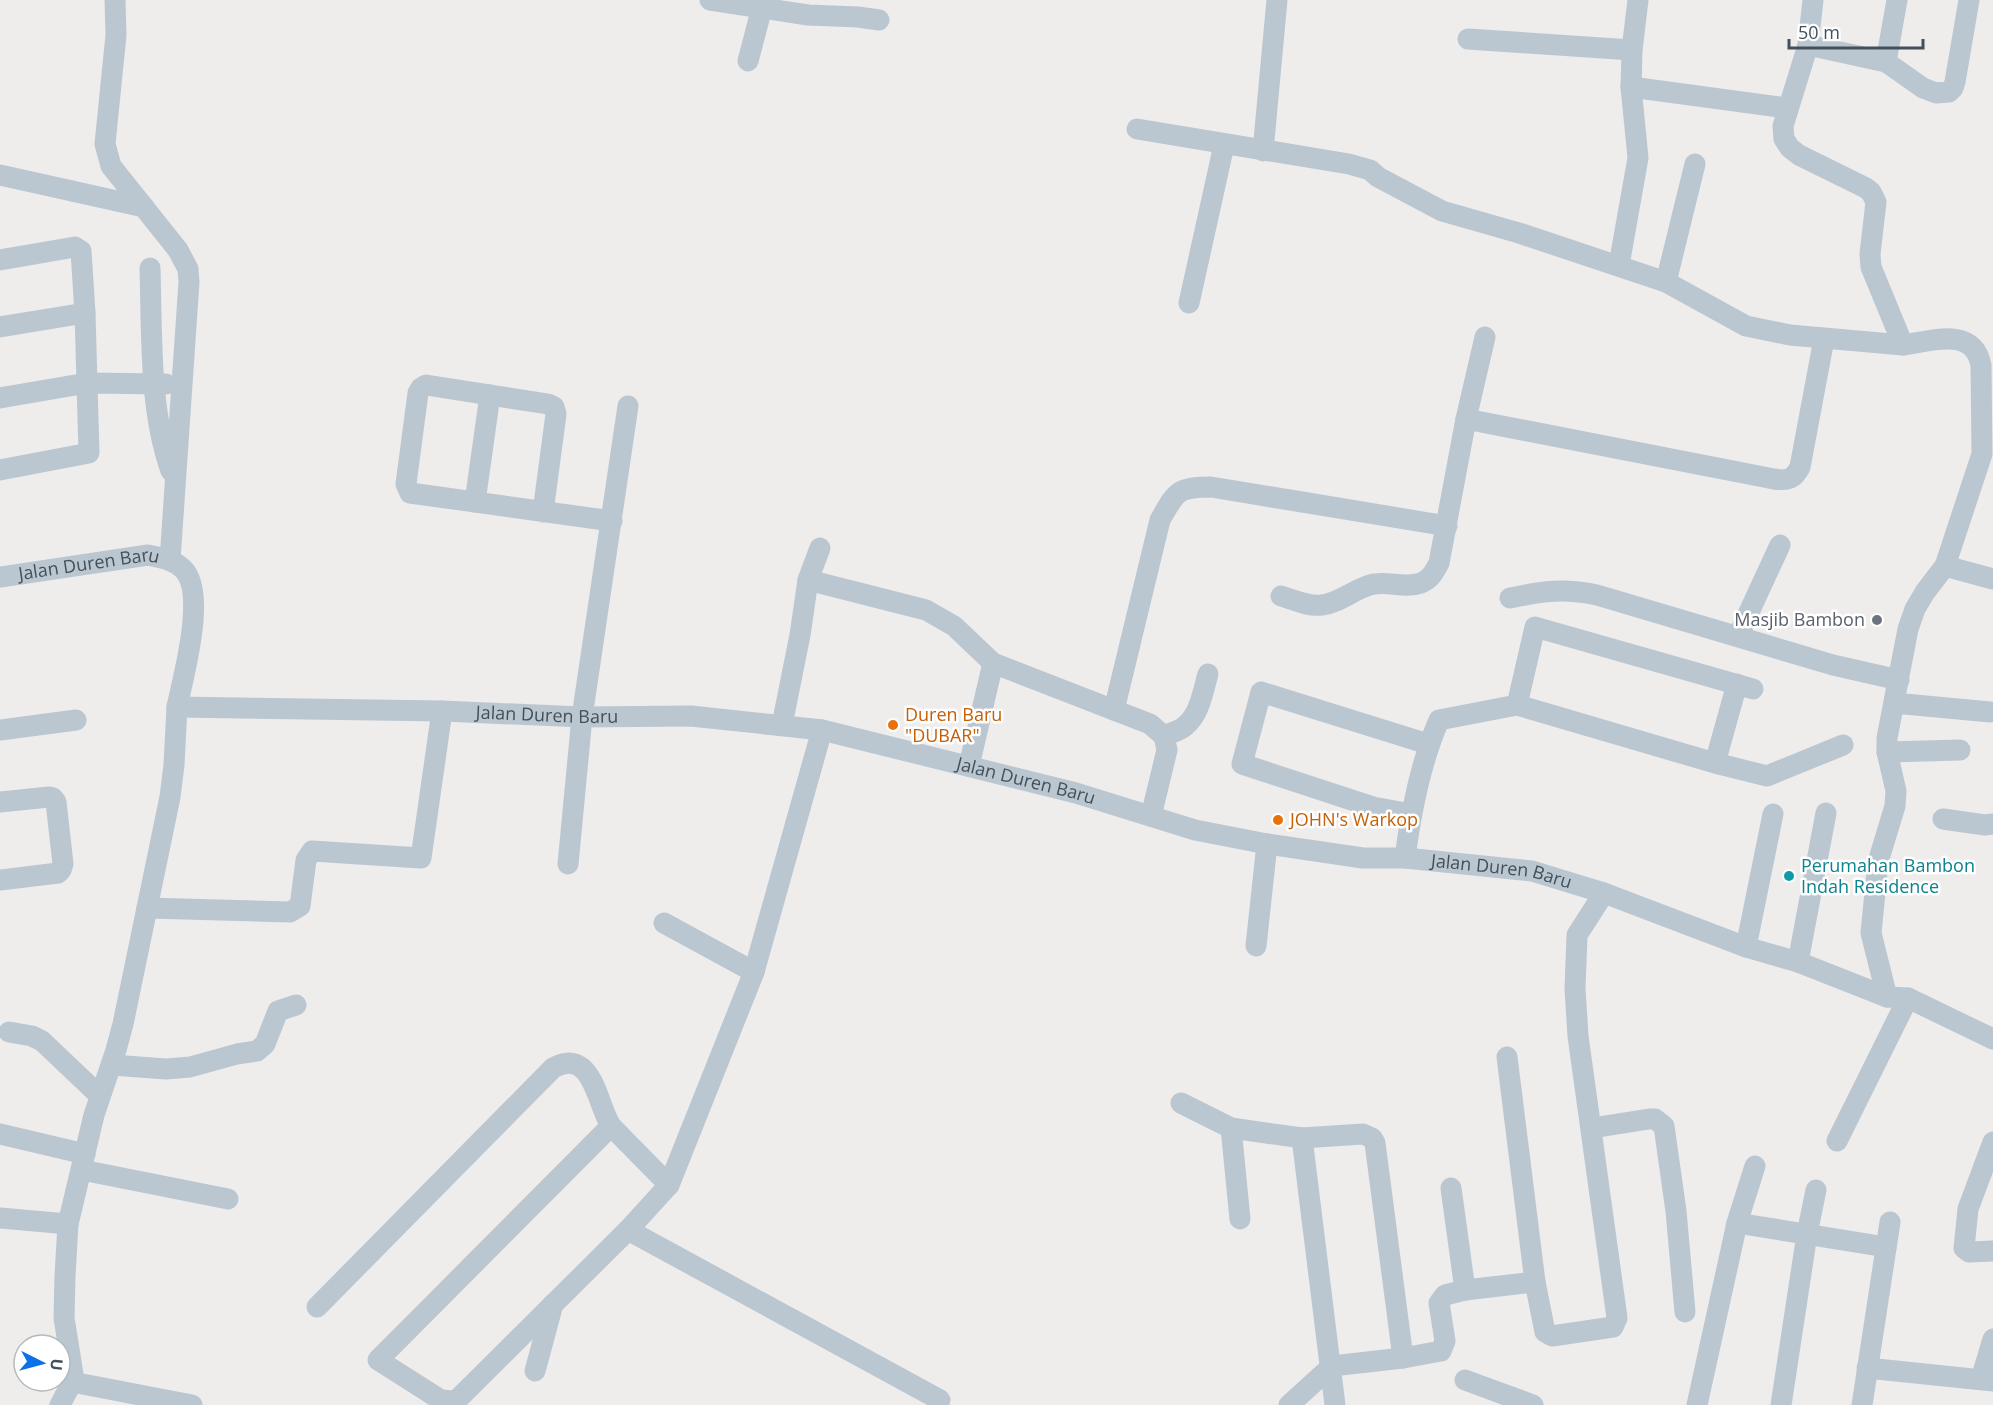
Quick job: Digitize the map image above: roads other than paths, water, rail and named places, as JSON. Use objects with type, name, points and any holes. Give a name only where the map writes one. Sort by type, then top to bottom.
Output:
[{"type":"street","points":[[115,0],[116,26],[105,144],[107,156],[111,166],[178,250],[188,269],[171,560]]},
{"type":"street","points":[[710,0],[763,4],[879,20]]},
{"type":"street","points":[[1263,151],[1277,0]]},
{"type":"street","points":[[1619,266],[1638,158],[1632,87],[1632,50],[1638,0]]},
{"type":"street","points":[[1813,0],[1808,45],[1787,108],[1784,139],[1799,155],[1866,188],[1875,197],[1870,267],[1903,345]]},
{"type":"street","points":[[1886,62],[1897,0]]},
{"type":"street","points":[[1808,45],[1886,62],[1923,88],[1936,93],[1949,92],[1955,82],[1969,0]]},
{"type":"street","points":[[748,60],[763,4]]},
{"type":"street","points":[[1468,39],[1632,50]]},
{"type":"street","points":[[1632,87],[1787,108]]},
{"type":"street","points":[[1137,129],[1349,164],[1370,170],[1378,177],[1442,211],[1666,282],[1746,326],[1790,335],[1903,345],[1954,339],[1972,346],[1978,353],[1988,455],[1945,566],[1915,609],[1908,629],[1887,738],[1887,752],[1896,791],[1895,806],[1878,862],[1871,933],[1898,997],[1838,1141]]},
{"type":"street","points":[[1189,303],[1224,145]]},
{"type":"street","points":[[1666,282],[1695,164]]},
{"type":"street","points":[[0,175],[144,207]]},
{"type":"street","points":[[0,260],[75,247],[79,249],[85,313],[89,453],[0,470]]},
{"type":"street","points":[[150,268],[154,383],[165,453],[176,485]]},
{"type":"street","points":[[0,327],[85,313]]},
{"type":"street","points":[[1281,596],[1320,606],[1330,604],[1368,585],[1409,585],[1421,583],[1432,576],[1439,563],[1466,419],[1485,338]]},
{"type":"street","points":[[1466,419],[1774,479],[1791,480],[1796,476],[1800,467],[1824,339]]},
{"type":"street","points":[[0,398],[87,383],[154,383],[180,386]]},
{"type":"street","points":[[543,512],[556,414],[554,408],[548,404],[426,385],[421,388],[418,393],[407,489],[410,493],[543,512],[612,521]]},
{"type":"street","points":[[475,502],[490,395]]},
{"type":"street","points":[[568,864],[582,717],[628,406]]},
{"type":"street","points":[[1114,710],[1160,520],[1174,497],[1190,487],[1211,487],[1447,526]]},
{"type":"street","points":[[1738,636],[1780,545]]},
{"type":"street","points":[[782,725],[800,635],[808,580],[820,548]]},
{"type":"street","name":"Jalan Duren Baru","points":[[0,578],[148,555],[171,560],[184,570],[193,588],[195,612],[177,707],[442,711],[582,717],[691,716],[822,730],[1076,793],[1195,830],[1266,844],[1363,858],[1405,858],[1532,872],[1604,893],[1746,947],[1798,962],[1898,997],[1993,1040]]},
{"type":"street","points":[[1945,566],[1993,579]]},
{"type":"street","points":[[808,580],[926,610],[954,626],[993,663],[1150,724],[1164,736],[1166,743],[1165,761],[1152,816]]},
{"type":"street","points":[[1510,598],[1536,592],[1570,589],[1626,602],[1833,665],[1899,680]]},
{"type":"street","points":[[1517,705],[1535,627],[1745,687],[1715,763]]},
{"type":"street","points":[[969,766],[993,663]]},
{"type":"street","points":[[1164,736],[1185,727],[1193,717],[1208,674]]},
{"type":"street","points":[[1411,814],[1373,807],[1242,764],[1261,692],[1428,744]]},
{"type":"street","points":[[1894,703],[1990,712]]},
{"type":"street","points":[[1405,858],[1411,814],[1428,744],[1438,720],[1517,705],[1767,776],[1843,745]]},
{"type":"street","points":[[66,1333],[64,1295],[69,1224],[100,1096],[112,1065],[123,1024],[172,781],[177,707]]},
{"type":"street","points":[[147,908],[290,912],[300,906],[306,860],[312,851],[421,858],[442,711]]},
{"type":"street","points":[[0,730],[76,720]]},
{"type":"street","points":[[611,1126],[378,1360],[441,1400],[454,1401],[628,1230],[669,1185],[754,972],[822,730]]},
{"type":"street","points":[[1887,752],[1960,750]]},
{"type":"street","points":[[0,802],[49,796],[53,798],[56,802],[63,864],[57,873],[0,880]]},
{"type":"street","points":[[1798,962],[1826,813]]},
{"type":"street","points":[[1746,947],[1773,814]]},
{"type":"street","points":[[1943,819],[1993,824]]},
{"type":"street","points":[[1256,946],[1266,844]]},
{"type":"street","points":[[1507,1057],[1535,1282],[1545,1332],[1552,1336],[1613,1328],[1617,1318],[1578,1036],[1575,966],[1577,935],[1604,893]]},
{"type":"street","points":[[664,923],[754,972]]},
{"type":"street","points":[[112,1065],[166,1069],[190,1067],[257,1051],[265,1044],[278,1011],[296,1005]]},
{"type":"street","points":[[9,1032],[32,1036],[42,1041],[100,1096]]},
{"type":"street","points":[[317,1307],[558,1065],[570,1064],[588,1073],[605,1117],[611,1126],[669,1185]]},
{"type":"street","points":[[1181,1103],[1231,1128],[1302,1138],[1363,1134],[1368,1135],[1375,1143],[1403,1358]]},
{"type":"street","points":[[1592,1128],[1649,1119],[1654,1119],[1664,1126],[1676,1211],[1684,1312]]},
{"type":"street","points":[[1231,1128],[1240,1219]]},
{"type":"street","points":[[0,1134],[83,1162],[228,1199]]},
{"type":"street","points":[[1302,1138],[1332,1366],[1335,1405]]},
{"type":"street","points":[[1993,1142],[1967,1216],[1964,1248],[1970,1252],[1993,1251]]},
{"type":"street","points":[[1697,1405],[1737,1223],[1755,1166]]},
{"type":"street","points":[[1451,1188],[1466,1290]]},
{"type":"street","points":[[1781,1405],[1807,1234],[1816,1190]]},
{"type":"street","points":[[0,1218],[69,1224]]},
{"type":"street","points":[[1862,1405],[1890,1222]]},
{"type":"street","points":[[1737,1223],[1886,1247]]},
{"type":"street","points":[[628,1230],[940,1400]]},
{"type":"street","points":[[1289,1405],[1332,1366],[1403,1358],[1437,1352],[1444,1348],[1445,1341],[1439,1307],[1440,1300],[1445,1295],[1466,1290],[1535,1282]]},
{"type":"street","points":[[535,1371],[553,1303]]},
{"type":"street","points":[[1867,1368],[1987,1380],[1993,1339]]},
{"type":"street","points":[[72,1368],[72,1383],[192,1405]]},
{"type":"street","points":[[1465,1380],[1533,1405]]},
{"type":"place","name":"Masjib Bambon","points":[[1877,620]]},
{"type":"place","name":"Duren Baru \"DUBAR\"","points":[[893,725]]},
{"type":"place","name":"JOHN's Warkop","points":[[1278,820]]},
{"type":"place","name":"Perumahan Bambon Indah Residence","points":[[1789,876]]}]
